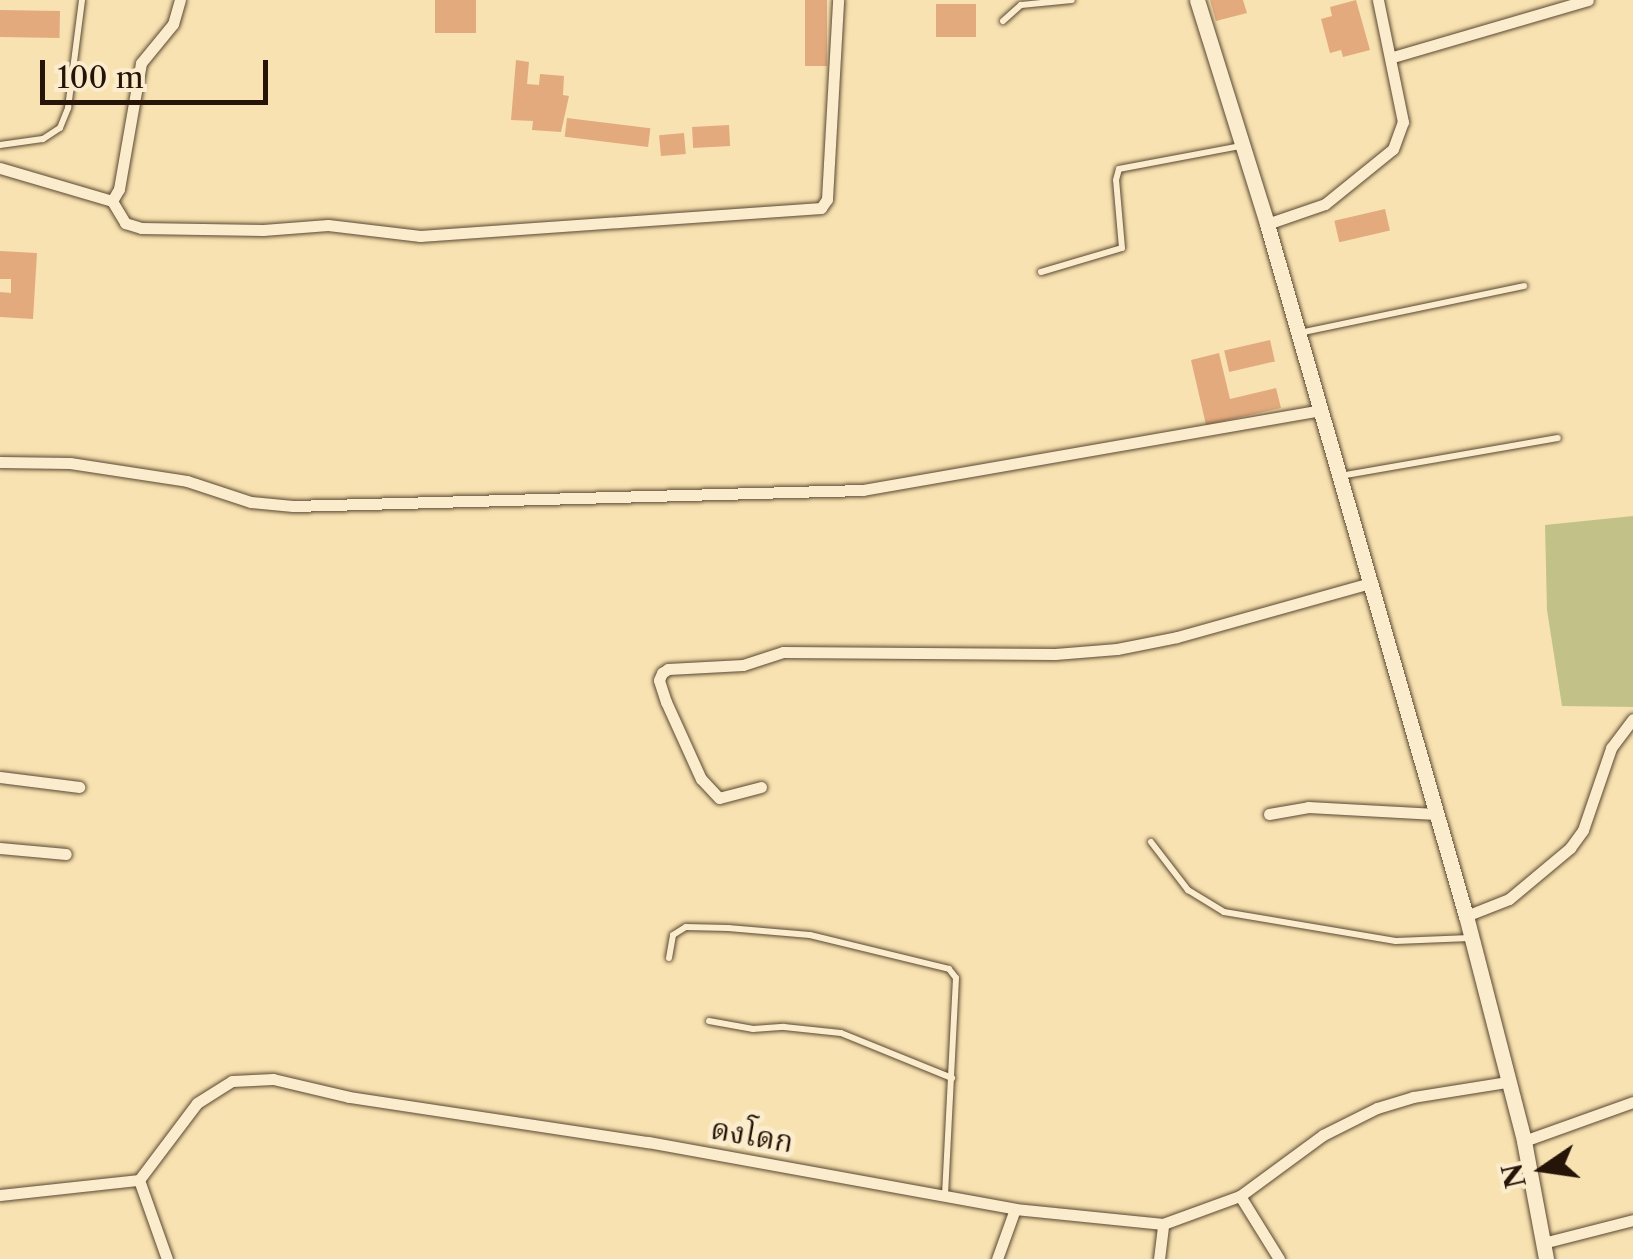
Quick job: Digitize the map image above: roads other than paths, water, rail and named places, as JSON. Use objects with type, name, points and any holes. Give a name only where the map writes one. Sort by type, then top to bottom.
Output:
[{"type":"street","points":[[112,201],[119,189],[142,63],[173,24],[180,0]]},
{"type":"street","points":[[0,168],[112,201],[132,227],[263,230],[328,225],[420,236],[821,208],[827,199],[838,0]]},
{"type":"street","points":[[1197,0],[1267,224],[1367,584],[1466,916],[1524,1141],[1545,1251],[1633,1220]]},
{"type":"street","points":[[1267,224],[1325,204],[1393,149],[1403,122],[1393,57],[1378,0]]},
{"type":"street","points":[[1393,57],[1588,0]]},
{"type":"street","points":[[0,462],[70,463],[187,480],[251,502],[293,506],[864,490],[1321,410]]},
{"type":"street","points":[[761,787],[718,798],[701,779],[659,680],[668,669],[743,665],[782,652],[1056,654],[1118,648],[1177,637],[1367,584]]},
{"type":"street","points":[[1466,916],[1509,899],[1570,848],[1583,830],[1611,748],[1633,720]]},
{"type":"street","points":[[0,777],[78,787]]},
{"type":"street","points":[[1269,814],[1308,808],[1436,814]]},
{"type":"street","points":[[0,848],[66,854]]},
{"type":"street","name":"ดงโดก","points":[[138,1180],[197,1103],[232,1081],[273,1079],[350,1097],[648,1142],[1015,1209],[1163,1224],[1240,1196],[1323,1135],[1377,1108],[1413,1097],[1507,1082]]},
{"type":"street","points":[[1524,1141],[1633,1102]]},
{"type":"street","points":[[0,1195],[138,1180],[167,1259]]},
{"type":"street","points":[[1240,1196],[1280,1259]]},
{"type":"street","points":[[996,1259],[1015,1209]]},
{"type":"street","points":[[1159,1259],[1163,1224]]},
{"type":"lane","points":[[0,144],[43,139],[60,128],[68,108],[82,0]]},
{"type":"lane","points":[[1003,21],[1021,6],[1072,0]]},
{"type":"lane","points":[[1041,272],[1122,248],[1116,180],[1119,169],[1242,145]]},
{"type":"lane","points":[[1298,333],[1524,286]]},
{"type":"lane","points":[[1338,476],[1558,438]]},
{"type":"lane","points":[[1152,842],[1188,890],[1224,912],[1396,941],[1472,938]]},
{"type":"lane","points":[[670,958],[673,935],[686,927],[810,935],[942,966],[956,978],[946,1196]]},
{"type":"lane","points":[[709,1021],[753,1029],[841,1033],[952,1078]]}]
